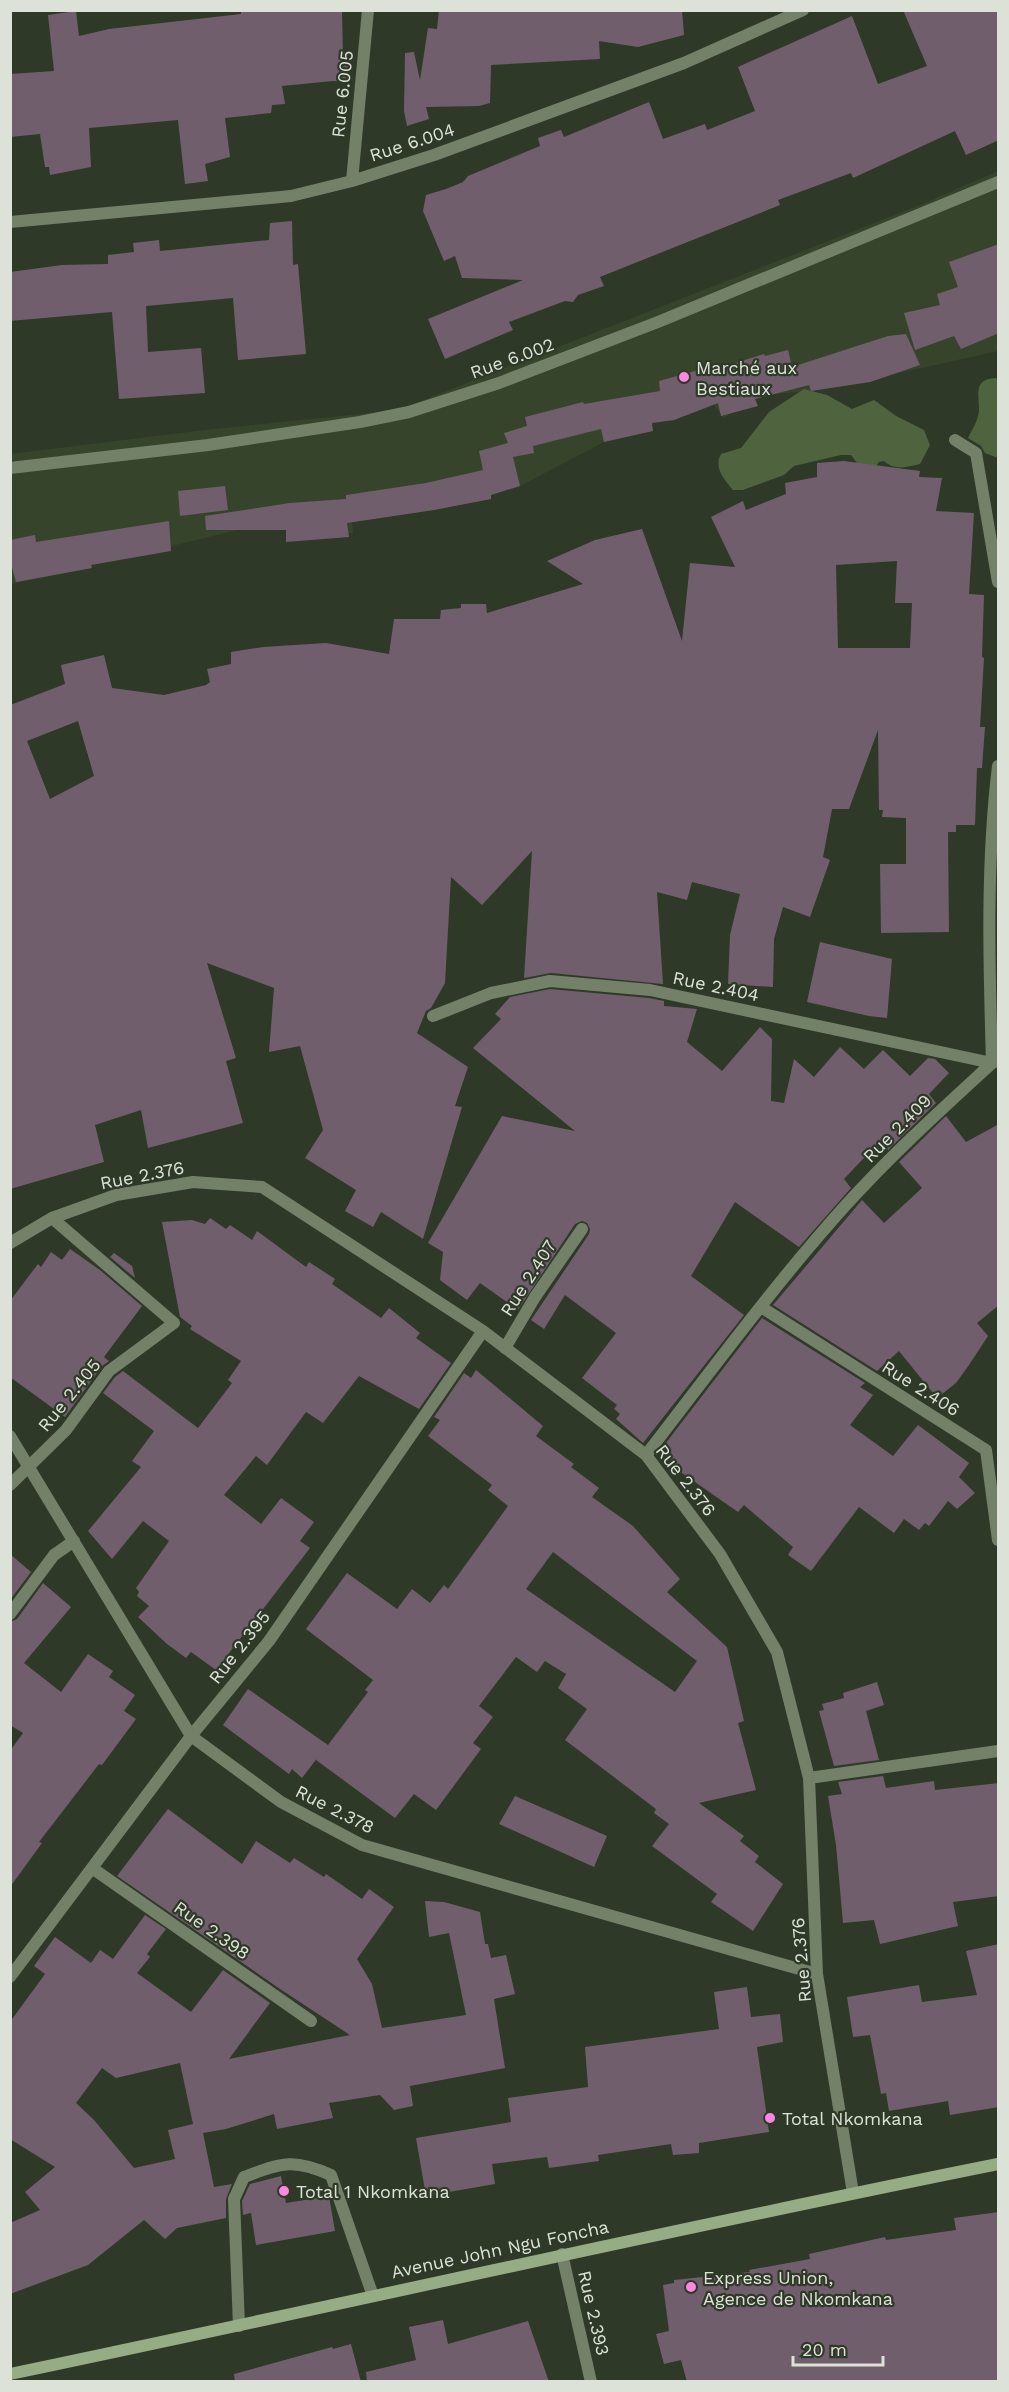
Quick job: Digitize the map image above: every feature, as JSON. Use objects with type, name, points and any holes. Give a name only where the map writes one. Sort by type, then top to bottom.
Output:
[{"type":"main road","name":"Avenue John Ngu Foncha","points":[[10,2374],[562,2254],[999,2163]]},
{"type":"street","name":"Rue 6.005","points":[[352,181],[368,10]]},
{"type":"street","name":"Rue 6.004","points":[[10,222],[291,196],[352,181],[434,155],[684,63],[803,10]]},
{"type":"street","name":"Rue 6.002","points":[[10,468],[208,445],[360,422],[409,412],[499,383],[658,322],[999,182]]},
{"type":"street","points":[[955,440],[976,453],[999,582]]},
{"type":"street","points":[[995,1061],[988,922],[992,816],[999,766]]},
{"type":"street","name":"Rue 2.404","points":[[433,1016],[491,993],[550,981],[650,990],[995,1061]]},
{"type":"street","name":"Rue 2.409","points":[[646,1455],[761,1307],[845,1205],[921,1127],[995,1061]]},
{"type":"street","name":"Rue 2.376","points":[[10,1243],[52,1218],[117,1195],[193,1182],[262,1187],[483,1331],[646,1455],[720,1554],[777,1653],[809,1778],[817,1974],[853,2193]]},
{"type":"street","name":"Rue 2.405","points":[[10,1485],[30,1468],[66,1430],[109,1371],[174,1323],[52,1218]]},
{"type":"street","name":"Rue 2.407","points":[[505,1348],[534,1297],[582,1229]]},
{"type":"street","name":"Rue 2.406","points":[[761,1307],[986,1450],[999,1540]]},
{"type":"street","name":"Rue 2.395","points":[[10,1977],[191,1736],[269,1641],[483,1331]]},
{"type":"street","name":"Rue 2.378","points":[[10,1436],[191,1736],[281,1802],[362,1845],[817,1974]]},
{"type":"street","points":[[10,1614],[54,1555],[74,1541]]},
{"type":"street","points":[[809,1778],[999,1751]]},
{"type":"street","name":"Rue 2.398","points":[[92,1869],[311,2021]]},
{"type":"street","points":[[239,2326],[234,2199],[244,2177],[278,2164],[308,2165],[332,2175],[373,2296]]},
{"type":"street","name":"Rue 2.393","points":[[562,2254],[591,2382]]},
{"type":"shaded area","name":"Marché aux Bestiaux","points":[[998,171],[998,351],[873,381],[811,391],[774,394],[755,399],[723,418],[714,405],[674,420],[652,423],[653,431],[604,442],[520,486],[491,495],[491,499],[352,522],[353,533],[291,538],[289,526],[254,526],[92,565],[92,568],[11,584],[10,454],[205,430],[398,410],[920,205]]},
{"type":"shaded area","points":[[996,378],[998,381],[998,458],[985,453],[981,446],[968,438],[979,413],[979,388],[984,381]]},
{"type":"shaded area","points":[[804,389],[827,395],[852,409],[874,400],[896,416],[924,430],[930,445],[920,464],[897,467],[884,461],[879,462],[872,471],[860,467],[851,455],[841,455],[794,466],[784,475],[743,490],[733,490],[719,469],[721,454],[741,448],[769,412]]},
{"type":"building","points":[[241,10],[342,10],[343,58],[350,58],[350,82],[333,81],[282,86],[285,104],[272,105],[271,113],[225,118],[230,157],[205,164],[208,181],[185,184],[178,120],[89,128],[91,167],[50,175],[49,167],[45,167],[40,134],[10,137],[10,74],[54,71],[48,15],[76,11],[79,36],[109,29],[241,14]]},
{"type":"building","points":[[439,10],[682,10],[684,35],[638,47],[599,41],[600,59],[491,65],[490,103],[479,106],[426,107],[429,119],[407,126],[404,111],[405,53],[414,52],[420,80],[428,28],[437,29]]},
{"type":"building","points":[[903,10],[999,10],[999,140],[966,155],[955,131],[853,178],[851,173],[778,200],[780,205],[600,277],[604,286],[578,295],[573,302],[565,301],[509,322],[513,330],[445,359],[428,319],[523,280],[462,278],[455,256],[444,261],[423,211],[426,195],[463,182],[468,176],[540,146],[538,138],[561,130],[564,137],[649,102],[663,139],[705,124],[707,130],[755,111],[738,67],[852,16],[878,84],[927,66]]},
{"type":"building","points":[[292,221],[293,265],[298,264],[306,354],[238,360],[233,298],[146,306],[148,352],[201,348],[205,393],[119,399],[112,312],[10,321],[10,272],[62,265],[108,264],[108,255],[134,252],[133,243],[159,240],[160,251],[269,240],[270,223]]},
{"type":"building","points":[[999,244],[999,333],[961,349],[954,336],[915,350],[904,313],[940,305],[937,294],[958,287],[949,262]]},
{"type":"building","points":[[906,334],[920,365],[870,382],[811,391],[809,385],[755,399],[758,406],[721,416],[718,403],[674,420],[652,423],[653,431],[604,442],[601,429],[533,446],[534,453],[513,457],[520,486],[491,495],[491,499],[347,523],[349,537],[286,542],[286,530],[206,530],[205,516],[290,503],[346,499],[346,495],[426,483],[483,470],[479,451],[508,443],[504,433],[527,426],[525,417],[583,402],[584,404],[660,391],[659,381],[702,369],[704,373],[764,354],[765,356],[788,350],[792,367],[888,336]]},
{"type":"building","points":[[844,461],[920,471],[919,477],[942,478],[936,511],[974,513],[969,594],[984,595],[982,657],[984,658],[980,727],[985,727],[982,768],[977,768],[975,825],[956,825],[956,832],[948,832],[949,932],[881,933],[880,864],[906,864],[906,818],[882,817],[883,810],[879,810],[878,730],[849,809],[832,809],[823,857],[830,860],[810,917],[783,907],[774,939],[773,987],[728,984],[730,935],[740,894],[692,882],[687,900],[657,892],[663,984],[551,973],[524,978],[532,851],[482,905],[451,877],[445,983],[431,1008],[426,1011],[417,1033],[468,1067],[455,1106],[462,1107],[423,1239],[381,1212],[373,1227],[345,1211],[356,1190],[305,1158],[323,1130],[300,1046],[269,1052],[274,988],[207,963],[236,1058],[226,1061],[243,1123],[148,1148],[141,1110],[95,1125],[104,1162],[10,1189],[10,703],[13,704],[65,684],[61,665],[104,655],[112,688],[164,695],[206,685],[210,682],[207,669],[231,664],[231,652],[263,647],[326,643],[389,654],[394,619],[440,619],[441,610],[461,608],[461,604],[486,604],[487,613],[583,584],[547,561],[595,540],[642,529],[682,641],[690,563],[735,567],[711,517],[743,501],[746,510],[786,494],[785,483],[817,477],[817,463]],"holes":[[[897,561],[895,603],[912,603],[910,648],[838,648],[836,565]],[[78,721],[94,776],[50,799],[27,741]]]},
{"type":"building","points":[[225,486],[228,510],[180,516],[178,491]]},
{"type":"building","points":[[169,521],[171,551],[91,565],[92,568],[16,582],[10,560],[10,540],[35,535],[36,542]]},
{"type":"building","points":[[820,942],[892,959],[887,1018],[807,1002]]},
{"type":"building","points":[[550,989],[649,998],[664,1001],[664,1006],[697,1009],[687,1042],[722,1071],[760,1027],[772,1039],[771,1101],[784,1103],[794,1059],[814,1077],[840,1047],[864,1069],[883,1050],[910,1076],[928,1058],[935,1059],[949,1073],[929,1094],[936,1103],[888,1150],[880,1141],[844,1179],[851,1188],[799,1247],[735,1202],[691,1276],[744,1315],[643,1443],[616,1419],[620,1414],[614,1409],[617,1405],[582,1378],[616,1333],[565,1295],[544,1329],[531,1320],[589,1234],[590,1229],[587,1223],[582,1221],[575,1224],[518,1310],[480,1283],[467,1300],[440,1280],[443,1252],[428,1243],[502,1116],[575,1131],[473,1048],[501,1019],[495,1014],[510,997]]},
{"type":"building","points":[[946,1116],[966,1142],[999,1124],[999,1305],[977,1323],[988,1336],[969,1365],[956,1383],[937,1398],[899,1351],[877,1371],[773,1305],[862,1200],[884,1223],[922,1188],[899,1162]]},
{"type":"building","points":[[210,1218],[226,1229],[230,1225],[252,1240],[257,1231],[306,1267],[309,1262],[335,1279],[332,1284],[381,1318],[389,1308],[420,1333],[416,1338],[451,1363],[419,1409],[359,1376],[323,1423],[306,1412],[267,1465],[256,1456],[224,1495],[261,1524],[281,1498],[314,1522],[300,1541],[310,1548],[216,1670],[191,1652],[186,1658],[138,1617],[149,1606],[137,1596],[139,1592],[136,1588],[169,1541],[143,1521],[112,1559],[88,1531],[141,1467],[132,1461],[154,1431],[103,1393],[115,1377],[123,1371],[198,1428],[232,1383],[228,1380],[241,1361],[190,1329],[192,1326],[180,1317],[162,1222],[192,1220],[205,1224]]},
{"type":"building","points":[[70,1249],[100,1270],[142,1306],[104,1357],[109,1361],[102,1366],[65,1417],[10,1377],[10,1301],[38,1264],[41,1267],[51,1252],[62,1260]]},
{"type":"building","points":[[114,1253],[132,1266],[135,1278],[110,1257]]},
{"type":"building","points":[[762,1318],[865,1383],[860,1387],[873,1395],[850,1425],[893,1456],[918,1425],[969,1463],[959,1477],[975,1493],[957,1509],[948,1501],[929,1526],[925,1523],[919,1530],[904,1519],[894,1533],[859,1507],[811,1571],[788,1555],[793,1547],[744,1505],[738,1512],[682,1473],[662,1448]]},
{"type":"building","points":[[476,1370],[543,1426],[536,1436],[574,1464],[571,1467],[599,1488],[592,1497],[633,1526],[680,1579],[667,1592],[727,1647],[744,1721],[738,1723],[756,1790],[699,1803],[744,1836],[740,1841],[759,1856],[755,1862],[783,1884],[753,1931],[711,1902],[717,1894],[652,1846],[669,1824],[654,1813],[656,1809],[565,1740],[587,1709],[558,1688],[566,1674],[545,1661],[537,1672],[516,1657],[479,1706],[493,1717],[473,1743],[481,1749],[436,1810],[414,1794],[395,1818],[316,1760],[318,1757],[302,1778],[292,1769],[289,1774],[223,1725],[248,1689],[328,1745],[368,1692],[365,1690],[373,1680],[306,1629],[347,1573],[397,1609],[412,1589],[430,1603],[444,1585],[448,1589],[508,1506],[488,1490],[492,1485],[428,1436],[440,1420],[434,1417],[464,1373],[471,1378]],"holes":[[[553,1552],[697,1661],[675,1692],[526,1589]]]},
{"type":"building","points":[[10,1554],[31,1572],[10,1600]]},
{"type":"building","points":[[43,1583],[71,1607],[24,1663],[61,1692],[88,1654],[113,1671],[109,1677],[135,1695],[124,1711],[136,1719],[39,1842],[42,1843],[10,1887],[10,1751],[23,1733],[10,1725],[10,1622],[17,1619]]},
{"type":"building","points":[[877,1682],[884,1705],[866,1711],[879,1760],[834,1766],[819,1711],[824,1710],[822,1704],[844,1698],[843,1693]]},
{"type":"building","points":[[883,1776],[886,1788],[934,1781],[935,1790],[999,1783],[999,1896],[953,1902],[958,1926],[880,1944],[874,1920],[843,1923],[836,1845],[828,1796],[842,1794],[838,1782]]},
{"type":"building","points":[[515,1796],[607,1836],[594,1867],[499,1824]]},
{"type":"building","points":[[168,1809],[242,1864],[256,1841],[290,1863],[294,1858],[324,1877],[326,1874],[362,1899],[369,1889],[394,1907],[357,1959],[372,1984],[382,2028],[466,2015],[449,1933],[429,1937],[425,1901],[444,1902],[480,1912],[485,1944],[488,1944],[491,1958],[506,1955],[515,1994],[494,1999],[505,2068],[410,2086],[413,2106],[394,2110],[380,2095],[329,2103],[333,2118],[277,2129],[274,2114],[226,2129],[203,2133],[214,2187],[232,2184],[226,2199],[226,2218],[177,2228],[165,2239],[144,2220],[88,2265],[10,2294],[10,2223],[40,2210],[25,2192],[55,2167],[10,2139],[10,2022],[45,1974],[34,1966],[55,1937],[91,1963],[100,1950],[113,1959],[145,1915],[166,1929],[147,1954],[150,1957],[137,1973],[191,2012],[223,1970],[270,2003],[229,2059],[350,2035],[117,1876]],"holes":[[[180,2063],[193,2124],[168,2130],[175,2159],[134,2168],[94,2120],[76,2103],[102,2068],[116,2078]]]},
{"type":"building","points":[[999,1944],[999,2107],[950,2115],[948,2101],[889,2111],[886,2093],[881,2094],[870,2035],[853,2037],[847,1997],[919,1985],[922,2002],[977,1995],[966,1951]]},
{"type":"building","points":[[747,1987],[751,2017],[780,2014],[783,2042],[757,2047],[769,2132],[699,2143],[699,2153],[673,2155],[671,2144],[598,2155],[599,2161],[549,2168],[547,2157],[492,2164],[495,2184],[426,2196],[416,2138],[511,2122],[508,2098],[588,2087],[585,2047],[719,2029],[714,1992]]},
{"type":"building","points":[[281,2176],[286,2203],[329,2196],[335,2231],[256,2245],[251,2213],[243,2215],[242,2201],[250,2184]]},
{"type":"building","points":[[999,2212],[999,2382],[687,2382],[681,2360],[664,2364],[656,2334],[669,2331],[663,2285],[674,2283],[674,2280],[750,2272],[749,2270],[810,2259],[809,2254],[885,2237],[886,2240],[956,2230],[954,2218]]},
{"type":"building","points":[[443,2320],[448,2344],[528,2321],[549,2382],[367,2382],[366,2372],[416,2360],[409,2327]]},
{"type":"building","points":[[351,2344],[361,2382],[235,2382],[234,2374],[332,2347],[333,2349]]},
{"type":"place","name":"Marché aux Bestiaux","points":[[684,377]]},
{"type":"place","name":"Total Nkomkana","points":[[770,2118]]},
{"type":"place","name":"Total 1 Nkomkana","points":[[284,2191]]},
{"type":"place","name":"Express Union, Agence de Nkomkana","points":[[691,2287]]}]
